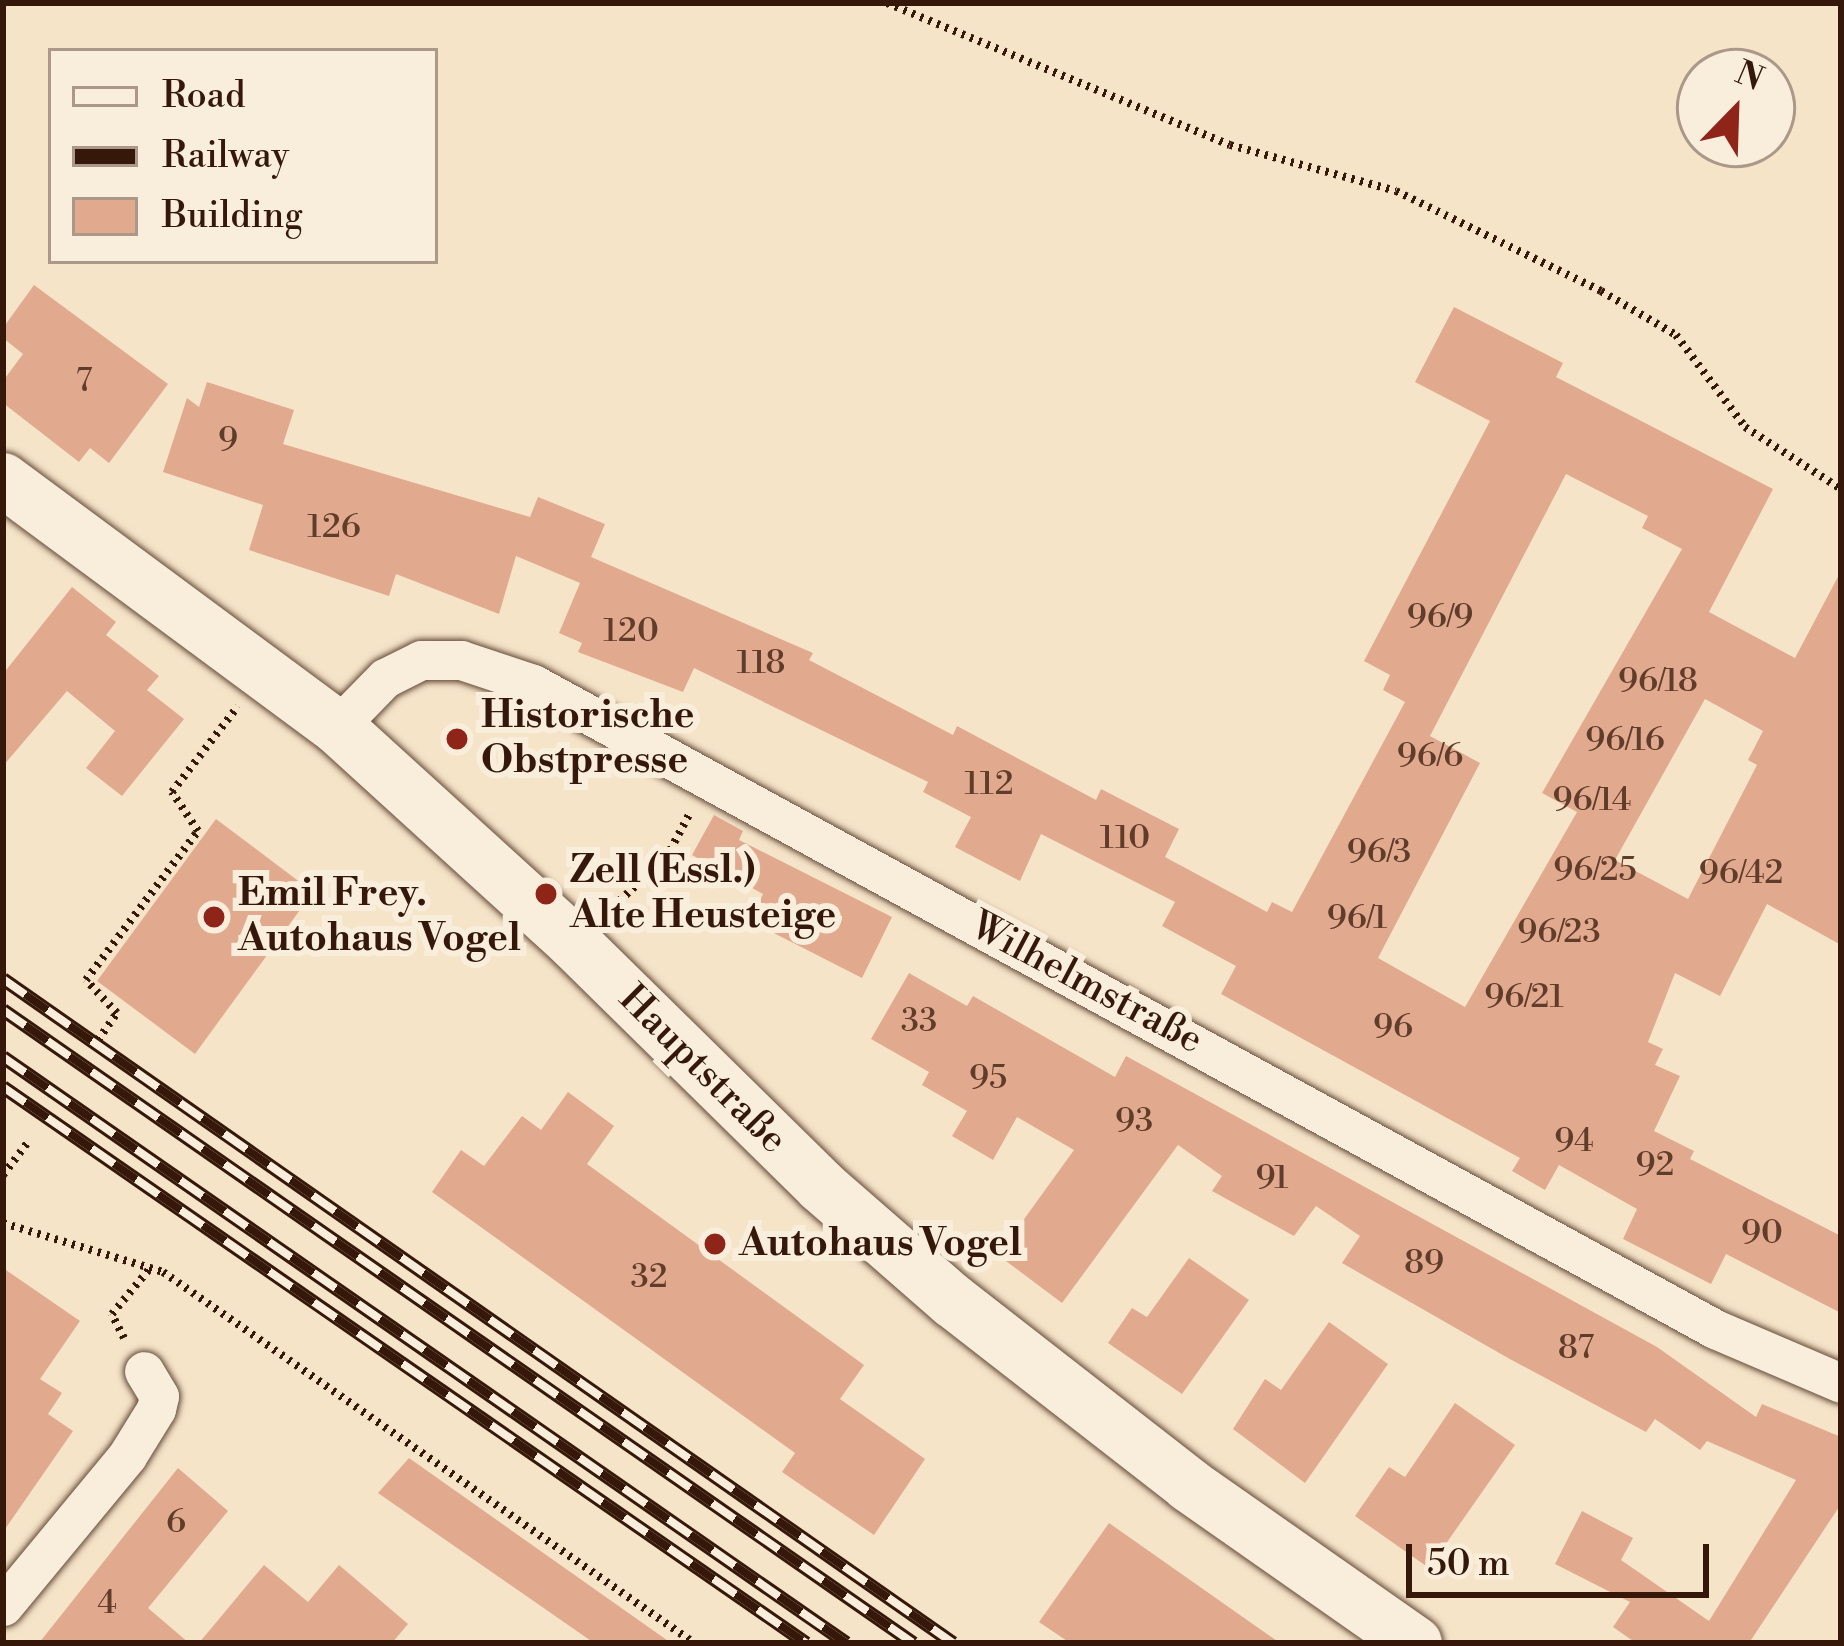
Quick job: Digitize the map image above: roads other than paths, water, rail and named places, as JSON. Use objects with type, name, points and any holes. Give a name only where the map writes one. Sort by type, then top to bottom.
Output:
[{"type":"main road","name":"Hauptstraße","points":[[3,480],[261,676],[338,728],[574,943],[821,1186],[953,1301],[1208,1499],[1415,1643]]},
{"type":"street","name":"Wilhelmstraße","points":[[338,728],[408,664],[461,660],[573,703],[1715,1329],[1841,1383]]},
{"type":"street","points":[[3,1606],[127,1456],[156,1409],[159,1396],[145,1371]]},
{"type":"railway","points":[[3,979],[953,1643]]},
{"type":"railway","points":[[3,1010],[913,1643]]},
{"type":"railway","points":[[3,1057],[846,1643]]},
{"type":"railway","points":[[3,1087],[806,1643]]},
{"type":"place","name":"Historische Obstpresse","points":[[457,739]]},
{"type":"place","name":"Zell (Essl.) Alte Heusteige","points":[[546,894]]},
{"type":"place","name":"Emil Frey. Autohaus Vogel","points":[[214,917]]},
{"type":"place","name":"Autohaus Vogel","points":[[715,1244]]}]
